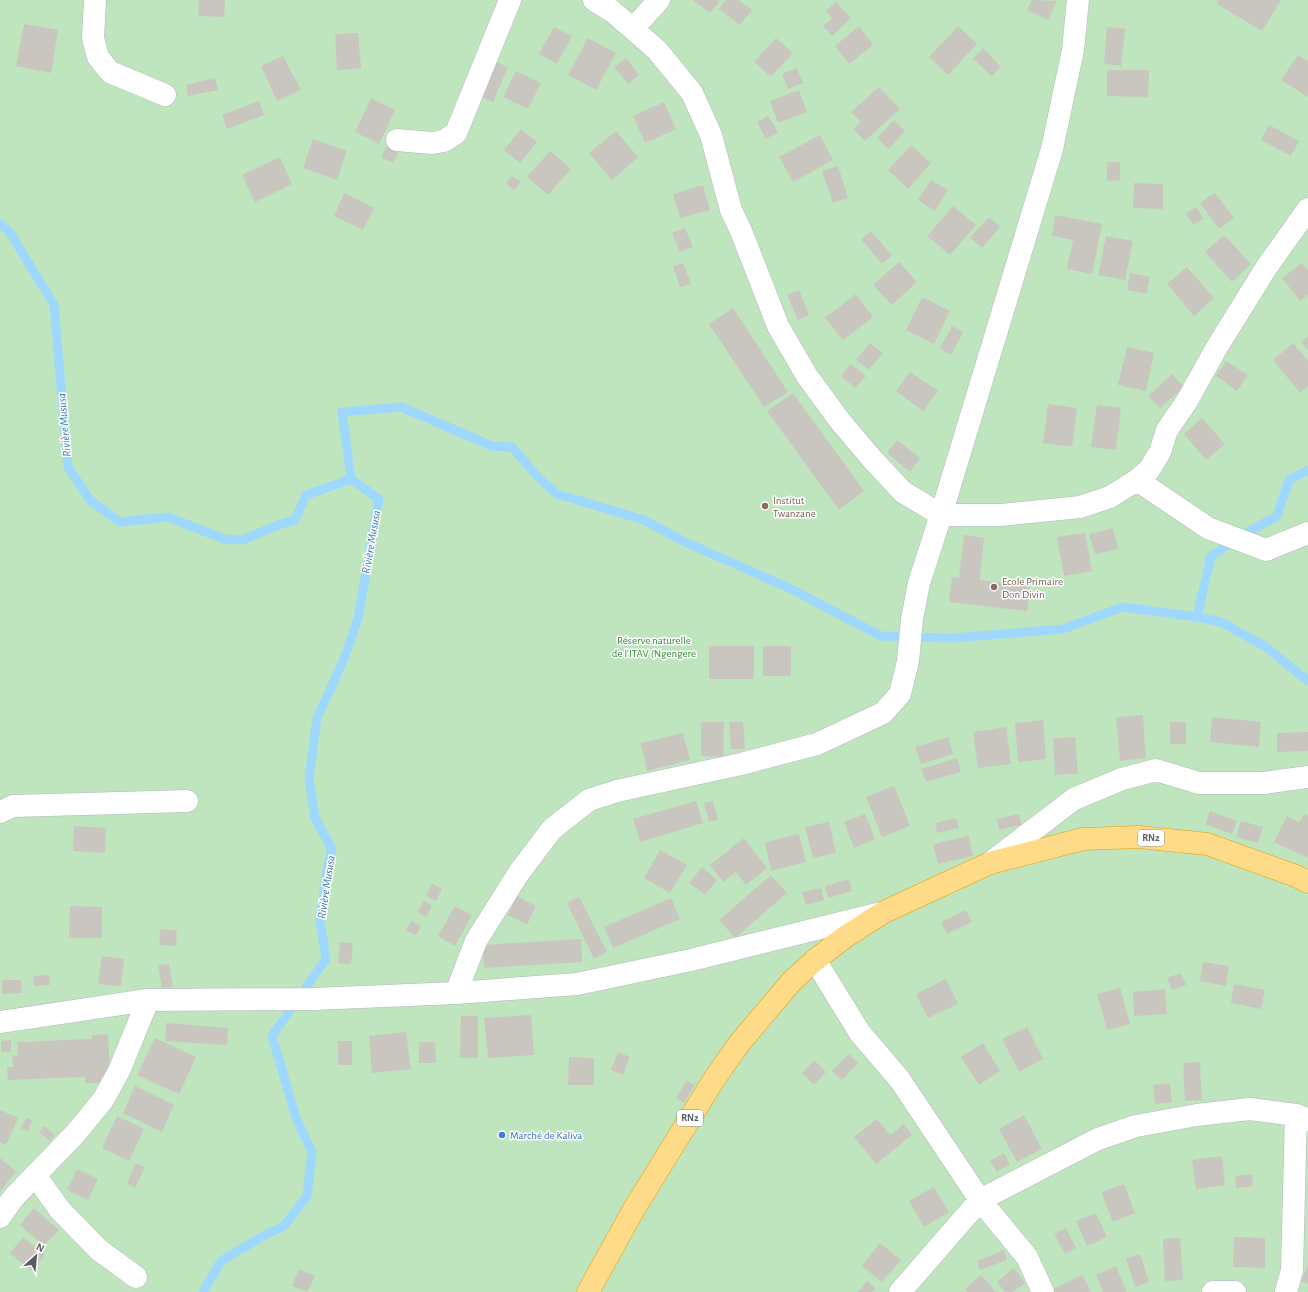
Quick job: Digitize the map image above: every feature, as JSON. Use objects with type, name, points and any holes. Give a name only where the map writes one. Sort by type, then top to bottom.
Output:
[{"type":"highway","name":"RN2","points":[[588,1292],[634,1209],[713,1081],[738,1045],[791,982],[815,960],[844,937],[884,912],[990,863],[1083,840],[1139,837],[1207,844],[1296,876],[1308,882]]},
{"type":"street","points":[[95,0],[93,38],[98,58],[110,72],[165,95]]},
{"type":"street","points":[[397,140],[432,143],[444,141],[456,133],[510,0]]},
{"type":"street","points":[[594,0],[612,11],[657,50],[692,93],[711,134],[731,210],[741,231],[778,326],[808,376],[840,420],[873,460],[903,492],[941,515],[1001,514],[1080,507],[1110,497],[1137,480],[1149,470],[1160,452],[1167,430],[1187,402],[1217,347],[1266,268],[1308,209]]},
{"type":"street","points":[[633,30],[659,0]]},
{"type":"street","points":[[456,992],[476,941],[518,874],[552,829],[588,800],[617,791],[741,764],[817,744],[883,713],[900,694],[908,661],[912,619],[919,583],[1052,149],[1073,50],[1078,0]]},
{"type":"street","points":[[1137,480],[1208,528],[1266,550],[1308,533]]},
{"type":"street","points":[[990,863],[1074,799],[1122,779],[1156,770],[1198,783],[1264,783],[1308,777]]},
{"type":"street","points":[[0,812],[14,806],[187,801]]},
{"type":"street","points":[[0,1022],[148,1000],[314,999],[577,984],[690,960],[884,912]]},
{"type":"street","points":[[815,960],[860,1033],[900,1080],[980,1200],[1027,1258],[1043,1292]]},
{"type":"street","points":[[0,1217],[14,1197],[75,1134],[103,1100],[119,1071],[148,1000]]},
{"type":"street","points":[[900,1292],[980,1200],[1098,1139],[1136,1126],[1197,1115],[1250,1109],[1302,1118],[1292,1270],[1286,1292]]},
{"type":"street","points":[[35,1175],[60,1210],[99,1250],[136,1277]]},
{"type":"street","points":[[1213,1292],[1235,1292]]},
{"type":"green space","name":"Réserve naturelle de l'ITAV (Ngengere","points":[[0,0],[1308,0],[1308,1292],[0,1292]]},
{"type":"building","points":[[199,0],[225,0],[224,17],[198,16]]},
{"type":"building","points":[[693,0],[717,0],[719,2],[710,13]]},
{"type":"building","points":[[726,0],[739,0],[752,10],[740,25],[719,9]]},
{"type":"building","points":[[1032,0],[1057,1],[1048,20],[1027,10]]},
{"type":"building","points":[[1219,0],[1281,0],[1262,31],[1217,4]]},
{"type":"building","points":[[836,2],[851,18],[832,36],[823,26],[832,18],[826,11]]},
{"type":"building","points":[[24,24],[58,30],[51,73],[16,66]]},
{"type":"building","points":[[859,26],[873,45],[849,64],[835,46]]},
{"type":"building","points":[[958,26],[977,44],[948,75],[929,57]]},
{"type":"building","points":[[554,27],[572,36],[557,64],[539,54]]},
{"type":"building","points":[[1107,27],[1125,29],[1121,66],[1104,64]]},
{"type":"building","points":[[358,33],[361,68],[337,70],[335,34]]},
{"type":"building","points":[[588,38],[616,53],[596,90],[568,75]]},
{"type":"building","points":[[776,38],[793,53],[771,77],[754,62]]},
{"type":"building","points":[[983,48],[1001,67],[992,76],[973,59]]},
{"type":"building","points":[[1298,55],[1308,62],[1308,97],[1281,80]]},
{"type":"building","points":[[283,56],[301,90],[277,101],[261,66]]},
{"type":"building","points":[[626,58],[639,75],[628,84],[614,67]]},
{"type":"building","points":[[493,61],[508,67],[493,102],[477,95]]},
{"type":"building","points":[[797,68],[803,83],[788,89],[782,74]]},
{"type":"building","points":[[1107,70],[1149,70],[1148,97],[1107,96]]},
{"type":"building","points":[[516,71],[541,83],[528,109],[503,97]]},
{"type":"building","points":[[215,78],[218,90],[188,96],[186,85]]},
{"type":"building","points":[[879,87],[900,109],[865,141],[853,129],[861,122],[851,112]]},
{"type":"building","points":[[799,90],[807,112],[778,123],[770,101]]},
{"type":"building","points":[[371,98],[395,110],[379,144],[355,132]]},
{"type":"building","points":[[259,101],[264,115],[227,129],[222,115]]},
{"type":"building","points":[[664,102],[676,129],[645,143],[633,116]]},
{"type":"building","points":[[768,116],[778,132],[766,139],[757,122]]},
{"type":"building","points":[[894,120],[905,131],[889,149],[877,138]]},
{"type":"building","points":[[1269,125],[1299,141],[1291,156],[1261,140]]},
{"type":"building","points":[[521,129],[537,142],[520,163],[504,150]]},
{"type":"building","points":[[616,131],[638,157],[612,180],[589,153]]},
{"type":"building","points":[[820,135],[833,160],[793,182],[779,157]]},
{"type":"building","points":[[313,139],[347,151],[337,180],[303,168]]},
{"type":"building","points":[[388,144],[400,149],[393,163],[381,157]]},
{"type":"building","points":[[911,145],[931,163],[908,189],[888,170]]},
{"type":"building","points":[[550,151],[571,169],[548,195],[527,177]]},
{"type":"building","points":[[280,157],[292,184],[255,202],[242,175]]},
{"type":"building","points":[[1107,162],[1120,162],[1120,180],[1107,181]]},
{"type":"building","points":[[838,166],[848,198],[833,203],[822,171]]},
{"type":"building","points":[[512,176],[521,182],[514,190],[506,183]]},
{"type":"building","points":[[931,180],[948,190],[935,211],[918,200]]},
{"type":"building","points":[[1134,183],[1163,184],[1163,209],[1133,208]]},
{"type":"building","points":[[703,185],[710,210],[680,218],[673,194]]},
{"type":"building","points":[[344,193],[374,208],[363,230],[334,216]]},
{"type":"building","points":[[1215,193],[1234,218],[1219,229],[1200,203]]},
{"type":"building","points":[[953,206],[976,225],[950,255],[927,236]]},
{"type":"building","points":[[1197,207],[1203,219],[1193,225],[1186,213]]},
{"type":"building","points":[[1055,215],[1102,224],[1092,274],[1067,269],[1073,240],[1052,236]]},
{"type":"building","points":[[989,217],[1000,227],[982,248],[970,238]]},
{"type":"building","points":[[685,228],[693,247],[680,252],[672,233]]},
{"type":"building","points":[[871,231],[892,255],[882,264],[861,239]]},
{"type":"building","points":[[1224,235],[1251,264],[1232,282],[1205,252]]},
{"type":"building","points":[[1106,236],[1133,241],[1125,280],[1098,275]]},
{"type":"building","points":[[899,262],[917,282],[892,305],[873,285]]},
{"type":"building","points":[[683,263],[691,284],[680,287],[673,266]]},
{"type":"building","points":[[1302,263],[1308,270],[1308,295],[1300,301],[1282,278]]},
{"type":"building","points":[[1187,267],[1214,298],[1194,316],[1167,284]]},
{"type":"building","points":[[1130,273],[1150,277],[1147,294],[1127,290]]},
{"type":"building","points":[[799,290],[809,315],[798,320],[787,295]]},
{"type":"building","points":[[856,294],[873,317],[843,340],[825,318]]},
{"type":"building","points":[[922,297],[950,311],[934,344],[906,330]]},
{"type":"building","points":[[733,308],[788,392],[764,407],[709,324]]},
{"type":"building","points":[[952,326],[963,332],[951,355],[940,348]]},
{"type":"building","points":[[1308,336],[1308,350],[1301,342]]},
{"type":"building","points":[[870,343],[883,353],[869,370],[856,360]]},
{"type":"building","points":[[1293,343],[1308,361],[1308,386],[1300,393],[1273,360]]},
{"type":"building","points":[[1127,347],[1154,353],[1146,391],[1118,385]]},
{"type":"building","points":[[1226,361],[1248,375],[1237,391],[1216,376]]},
{"type":"building","points":[[851,364],[866,376],[855,388],[841,376]]},
{"type":"building","points":[[910,372],[938,391],[923,411],[896,391]]},
{"type":"building","points":[[1172,374],[1184,387],[1160,408],[1148,396]]},
{"type":"building","points":[[793,393],[864,491],[839,510],[767,411]]},
{"type":"building","points":[[1048,404],[1077,408],[1072,447],[1043,443]]},
{"type":"building","points":[[1097,405],[1121,408],[1116,450],[1091,447]]},
{"type":"building","points":[[1202,418],[1225,444],[1206,460],[1184,434]]},
{"type":"building","points":[[897,440],[920,458],[910,472],[887,453]]},
{"type":"building","points":[[1113,528],[1118,549],[1095,554],[1089,534]]},
{"type":"building","points":[[1085,533],[1092,571],[1064,576],[1057,537]]},
{"type":"building","points":[[964,535],[984,538],[980,580],[1030,586],[1027,611],[949,602],[952,577],[959,578]]},
{"type":"building","points":[[709,646],[754,646],[754,679],[709,679]]},
{"type":"building","points":[[763,646],[791,646],[791,676],[763,676]]},
{"type":"building","points":[[1143,715],[1146,758],[1120,761],[1116,717]]},
{"type":"building","points":[[1212,717],[1261,722],[1259,747],[1210,742]]},
{"type":"building","points":[[1043,720],[1046,759],[1018,762],[1015,723]]},
{"type":"building","points":[[701,722],[724,722],[723,757],[701,756]]},
{"type":"building","points":[[729,722],[743,722],[745,749],[731,749]]},
{"type":"building","points":[[1170,722],[1186,722],[1186,744],[1170,744]]},
{"type":"building","points":[[1006,727],[1011,764],[978,768],[973,732]]},
{"type":"building","points":[[1308,732],[1308,751],[1277,752],[1277,733]]},
{"type":"building","points":[[683,733],[690,760],[647,771],[641,743]]},
{"type":"building","points":[[948,737],[953,754],[921,764],[915,747]]},
{"type":"building","points":[[1075,737],[1078,774],[1055,775],[1053,738]]},
{"type":"building","points":[[957,758],[961,772],[926,782],[921,769]]},
{"type":"building","points":[[894,786],[910,826],[882,837],[866,797]]},
{"type":"building","points":[[696,801],[703,823],[640,842],[633,819]]},
{"type":"building","points":[[713,801],[718,820],[709,822],[704,803]]},
{"type":"building","points":[[1210,811],[1237,821],[1232,834],[1205,824]]},
{"type":"building","points":[[865,814],[875,839],[854,848],[844,822]]},
{"type":"building","points":[[1019,814],[1022,825],[999,830],[996,819]]},
{"type":"building","points":[[1304,814],[1308,816],[1308,858],[1274,842],[1287,816],[1299,823]]},
{"type":"building","points":[[956,818],[959,828],[937,833],[935,823]]},
{"type":"building","points":[[1241,821],[1263,827],[1258,843],[1236,837]]},
{"type":"building","points":[[829,822],[836,853],[813,858],[805,827]]},
{"type":"building","points":[[74,826],[106,828],[105,853],[73,851]]},
{"type":"building","points":[[799,834],[806,862],[771,871],[765,842]]},
{"type":"building","points":[[969,836],[973,856],[938,864],[933,844]]},
{"type":"building","points":[[744,838],[767,868],[746,885],[736,872],[723,882],[710,865]]},
{"type":"building","points":[[660,850],[687,865],[670,893],[644,878]]},
{"type":"building","points":[[702,867],[717,880],[705,895],[689,883]]},
{"type":"building","points":[[771,875],[787,893],[735,938],[719,920]]},
{"type":"building","points":[[849,879],[852,891],[828,898],[825,886]]},
{"type":"building","points":[[432,884],[442,889],[436,901],[426,896]]},
{"type":"building","points":[[821,888],[824,900],[806,905],[802,892]]},
{"type":"building","points":[[517,896],[536,906],[527,925],[508,915]]},
{"type":"building","points":[[579,897],[607,952],[594,959],[567,903]]},
{"type":"building","points":[[671,898],[680,919],[613,948],[604,927]]},
{"type":"building","points":[[424,901],[432,906],[426,917],[417,912]]},
{"type":"building","points":[[70,906],[102,907],[102,938],[69,938]]},
{"type":"building","points":[[455,906],[472,915],[455,946],[438,936]]},
{"type":"building","points":[[966,910],[972,922],[947,934],[941,922]]},
{"type":"building","points":[[411,921],[421,926],[416,935],[406,930]]},
{"type":"building","points":[[160,929],[177,930],[176,946],[159,945]]},
{"type":"building","points":[[581,939],[582,962],[484,968],[482,945]]},
{"type":"building","points":[[340,942],[353,943],[351,964],[338,963]]},
{"type":"building","points":[[102,956],[124,959],[121,986],[98,984]]},
{"type":"building","points":[[1203,962],[1229,966],[1226,986],[1200,981]]},
{"type":"building","points":[[169,964],[173,987],[162,988],[158,965]]},
{"type":"building","points":[[1181,973],[1186,985],[1172,990],[1167,978]]},
{"type":"building","points":[[49,975],[50,985],[34,986],[33,976]]},
{"type":"building","points":[[946,979],[958,1004],[928,1018],[916,994]]},
{"type":"building","points":[[2,980],[21,980],[22,993],[2,994]]},
{"type":"building","points":[[1234,984],[1265,990],[1261,1009],[1231,1003]]},
{"type":"building","points":[[1120,988],[1130,1024],[1107,1030],[1097,994]]},
{"type":"building","points":[[1165,989],[1167,1014],[1134,1016],[1133,992]]},
{"type":"building","points":[[531,1015],[534,1055],[488,1058],[484,1018]]},
{"type":"building","points":[[461,1016],[478,1016],[478,1058],[460,1058]]},
{"type":"building","points":[[166,1023],[228,1028],[227,1045],[165,1041]]},
{"type":"building","points":[[1027,1027],[1043,1059],[1019,1072],[1002,1039]]},
{"type":"building","points":[[406,1032],[411,1069],[372,1073],[369,1036]]},
{"type":"building","points":[[108,1034],[110,1077],[101,1077],[101,1083],[85,1083],[85,1077],[8,1080],[7,1067],[13,1067],[12,1056],[18,1055],[17,1042],[92,1039],[92,1035]]},
{"type":"building","points":[[155,1038],[196,1057],[179,1094],[137,1075]]},
{"type":"building","points":[[11,1040],[11,1052],[1,1052],[1,1041]]},
{"type":"building","points":[[338,1041],[352,1041],[352,1065],[338,1065]]},
{"type":"building","points":[[419,1042],[435,1042],[436,1063],[419,1063]]},
{"type":"building","points":[[983,1043],[1000,1071],[979,1085],[961,1057]]},
{"type":"building","points":[[618,1052],[630,1057],[623,1075],[611,1070]]},
{"type":"building","points":[[849,1054],[858,1063],[842,1080],[832,1071]]},
{"type":"building","points":[[569,1057],[594,1058],[594,1085],[568,1085]]},
{"type":"building","points":[[814,1060],[826,1072],[814,1085],[802,1073]]},
{"type":"building","points":[[1200,1062],[1202,1100],[1185,1101],[1183,1063]]},
{"type":"building","points":[[686,1081],[695,1085],[684,1103],[676,1098]]},
{"type":"building","points":[[1170,1083],[1172,1102],[1155,1104],[1153,1085]]},
{"type":"building","points":[[135,1086],[174,1105],[162,1132],[123,1113]]},
{"type":"building","points":[[0,1110],[18,1118],[6,1145],[0,1142]]},
{"type":"building","points":[[1024,1115],[1042,1149],[1017,1162],[999,1129]]},
{"type":"building","points":[[117,1116],[144,1129],[129,1161],[102,1148]]},
{"type":"building","points":[[26,1118],[32,1120],[28,1131],[21,1129]]},
{"type":"building","points":[[877,1119],[890,1135],[904,1124],[912,1135],[876,1164],[854,1137]]},
{"type":"building","points":[[45,1126],[55,1135],[50,1141],[39,1132]]},
{"type":"building","points":[[1004,1153],[1010,1164],[997,1172],[990,1161]]},
{"type":"building","points":[[1222,1156],[1225,1185],[1196,1189],[1192,1160]]},
{"type":"building","points":[[0,1158],[16,1171],[0,1192]]},
{"type":"building","points":[[136,1163],[145,1167],[135,1188],[127,1183]]},
{"type":"building","points":[[77,1169],[98,1179],[88,1200],[67,1190]]},
{"type":"building","points":[[1252,1174],[1253,1186],[1236,1188],[1235,1176]]},
{"type":"building","points":[[1124,1184],[1135,1213],[1113,1222],[1101,1192]]},
{"type":"building","points":[[934,1187],[949,1212],[924,1227],[909,1201]]},
{"type":"building","points":[[34,1208],[59,1230],[44,1246],[20,1225]]},
{"type":"building","points":[[1096,1213],[1107,1237],[1087,1246],[1076,1221]]},
{"type":"building","points":[[1066,1228],[1076,1248],[1065,1254],[1054,1234]]},
{"type":"building","points":[[23,1237],[45,1255],[32,1271],[10,1253]]},
{"type":"building","points":[[1234,1237],[1265,1238],[1265,1268],[1233,1267]]},
{"type":"building","points":[[1180,1238],[1183,1280],[1165,1281],[1163,1239]]},
{"type":"building","points":[[880,1243],[901,1260],[882,1282],[862,1266]]},
{"type":"building","points":[[1004,1250],[1007,1260],[980,1270],[977,1261]]},
{"type":"building","points":[[1140,1254],[1149,1282],[1135,1287],[1126,1258]]},
{"type":"building","points":[[1308,1265],[1308,1284],[1301,1281]]},
{"type":"building","points":[[1116,1266],[1127,1292],[1103,1292],[1096,1275]]},
{"type":"building","points":[[1014,1268],[1025,1283],[1013,1292],[1005,1292],[997,1282]]},
{"type":"building","points":[[299,1269],[315,1276],[307,1292],[292,1286]]},
{"type":"building","points":[[981,1275],[996,1292],[968,1292],[965,1289]]},
{"type":"building","points":[[1082,1275],[1091,1292],[1054,1292],[1053,1289]]},
{"type":"building","points":[[867,1281],[875,1288],[872,1292],[858,1292]]},
{"type":"waterway","name":"Rivière Mususa","points":[[0,224],[9,231],[54,305],[68,467],[91,501],[120,522],[168,517],[224,539],[242,540],[281,524],[295,520],[306,495],[351,479]]},
{"type":"waterway","points":[[351,479],[342,412],[401,407],[492,446],[512,447],[537,476],[557,494],[644,520],[685,542],[787,587],[881,636],[952,638],[1063,629],[1123,607],[1197,617],[1221,622],[1266,647],[1308,681]]},
{"type":"waterway","points":[[1197,617],[1211,556],[1239,537],[1277,516],[1289,480],[1308,470]]},
{"type":"waterway","name":"Rivière Mususa","points":[[203,1292],[221,1261],[263,1236],[284,1226],[307,1196],[312,1152],[296,1118],[272,1036],[326,959],[320,919],[328,864],[332,849],[315,818],[309,778],[317,718],[344,659],[358,618],[379,499],[351,479]]},
{"type":"place","name":"Institut Twanzane","points":[[765,506]]},
{"type":"place","name":"Ecole Primaire Don Divin","points":[[994,587]]},
{"type":"place","name":"Marché de Kaliva","points":[[502,1135]]}]
